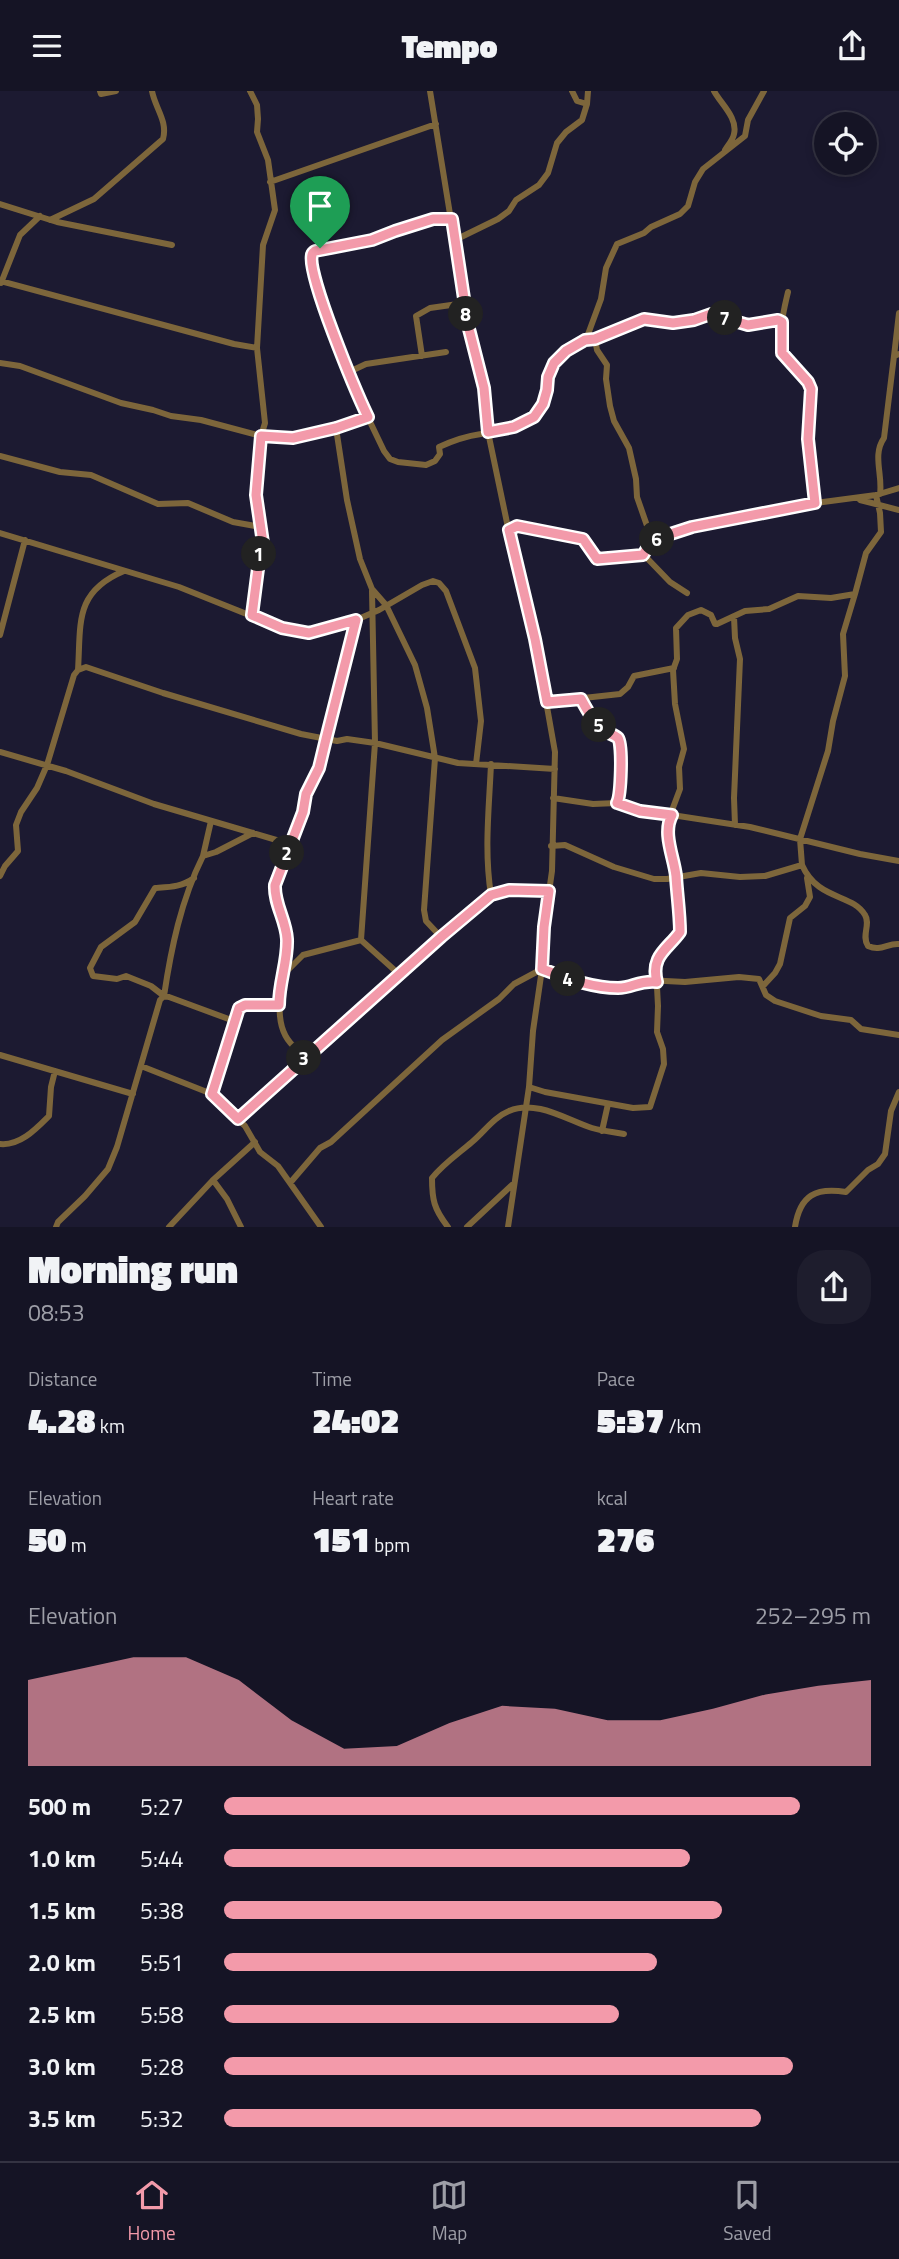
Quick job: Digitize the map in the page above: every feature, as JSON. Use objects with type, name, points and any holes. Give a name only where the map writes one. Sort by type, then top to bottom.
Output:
[{"type":"street","points":[[100,91],[106,95],[116,91]]},
{"type":"street","points":[[50,220],[94,199],[163,139],[166,130],[152,91]]},
{"type":"street","points":[[250,91],[257,105],[257,132],[268,160],[275,210],[263,245],[257,348],[265,423],[261,436],[256,495],[263,543],[252,615]]},
{"type":"street","points":[[430,91],[468,325],[484,388],[488,432],[535,639],[555,752],[549,891],[542,969],[533,1031],[529,1087],[508,1227]]},
{"type":"street","points":[[572,91],[578,101],[587,104]]},
{"type":"street","points":[[454,240],[498,219],[509,211],[516,200],[540,185],[548,173],[558,143],[566,132],[582,120],[588,91]]},
{"type":"street","points":[[714,91],[729,112],[734,126],[734,136],[725,152]]},
{"type":"street","points":[[585,340],[601,299],[606,268],[617,244],[680,214],[688,206],[695,182],[703,169],[745,136],[748,120],[764,91]]},
{"type":"street","points":[[270,182],[436,124]]},
{"type":"street","points":[[0,204],[50,220],[172,245]]},
{"type":"street","points":[[40,216],[20,235],[1,282],[257,348]]},
{"type":"street","points":[[452,219],[433,219],[372,240],[320,248],[312,255],[319,292],[349,372],[384,451],[390,459],[398,462],[426,465],[435,461],[440,454],[439,447],[469,436],[514,427],[534,417],[543,404],[548,377],[554,363],[566,351],[585,340],[595,339],[644,319],[673,323],[711,314],[748,325],[773,320],[782,322]]},
{"type":"street","points":[[788,292],[782,322],[782,353],[811,389],[808,439],[815,503]]},
{"type":"street","points":[[422,356],[416,316],[430,307],[465,303]]},
{"type":"street","points":[[763,986],[780,964],[790,918],[805,906],[810,897],[802,865],[800,839],[828,751],[845,676],[843,634],[866,553],[881,532],[878,495],[882,479],[878,446],[884,438],[897,355],[899,313]]},
{"type":"street","points":[[595,339],[597,350],[607,365],[610,406],[614,421],[629,447],[637,496],[652,540]]},
{"type":"street","points":[[349,372],[366,364],[446,352]]},
{"type":"street","points":[[0,363],[20,366],[121,403],[261,436],[293,438],[368,417]]},
{"type":"street","points":[[336,428],[347,501],[360,558],[372,589],[375,743],[361,940]]},
{"type":"street","points":[[0,456],[60,472],[91,475],[158,504],[188,503],[233,522],[261,527]]},
{"type":"street","points":[[643,555],[652,540],[692,527],[815,503],[878,495],[899,488]]},
{"type":"street","points":[[854,499],[899,510]]},
{"type":"street","points":[[509,530],[517,526],[575,536],[585,541],[600,560],[643,555]]},
{"type":"street","points":[[0,533],[179,586],[282,628],[309,633],[356,620],[422,585],[433,581],[439,583],[446,591],[475,668],[481,721],[476,764]]},
{"type":"street","points":[[0,635],[25,540]]},
{"type":"street","points":[[643,555],[670,582],[687,593]]},
{"type":"street","points":[[78,670],[78,630],[88,597],[108,577],[124,571]]},
{"type":"street","points":[[372,589],[386,605],[415,665],[428,708],[435,758],[424,910],[426,921],[441,937]]},
{"type":"street","points":[[529,1087],[608,1104],[650,1107],[664,1064],[663,1049],[657,1032],[656,968],[662,953],[680,932],[676,878],[668,831],[668,821],[680,789],[679,767],[684,749],[675,704],[676,628],[688,615],[701,610],[707,612],[717,624],[745,611],[769,609],[798,596],[831,598],[855,594]]},
{"type":"street","points":[[734,617],[735,638],[740,654],[735,825]]},
{"type":"street","points":[[316,1048],[297,1049],[285,1032],[279,1005],[287,941],[275,889],[303,812],[306,794],[319,768],[356,620]]},
{"type":"street","points":[[0,876],[18,851],[16,825],[47,765],[74,675],[86,667],[163,694],[301,734],[375,743],[435,758],[476,764],[555,769]]},
{"type":"street","points":[[547,702],[620,694],[634,677],[674,668]]},
{"type":"street","points":[[581,699],[592,718],[604,731],[618,738],[620,743],[620,792],[617,803]]},
{"type":"street","points":[[0,752],[47,765],[154,804],[290,844]]},
{"type":"street","points":[[491,764],[487,817],[487,871],[491,895]]},
{"type":"street","points":[[553,798],[593,804],[617,803],[650,813],[735,825],[899,861]]},
{"type":"street","points":[[56,1227],[58,1221],[85,1196],[108,1168],[160,1000],[164,996],[170,951],[203,856],[211,821]]},
{"type":"street","points":[[203,856],[253,834]]},
{"type":"street","points":[[551,846],[565,845],[614,867],[654,879],[701,873],[740,877],[765,876],[802,865]]},
{"type":"street","points":[[807,877],[824,891],[853,904],[864,914],[867,946],[880,949],[892,943],[899,944]]},
{"type":"street","points":[[194,878],[186,884],[155,888],[135,922],[101,947],[90,968],[93,976],[117,979],[127,976],[150,986],[164,996],[234,1021]]},
{"type":"street","points":[[238,1119],[491,895],[509,890],[549,891]]},
{"type":"street","points":[[361,940],[400,975]]},
{"type":"street","points":[[282,978],[303,955],[361,940]]},
{"type":"street","points":[[290,1183],[320,1148],[331,1142],[442,1040],[499,999],[514,984],[542,969],[574,981],[614,988],[625,988],[646,981],[685,982],[745,977],[759,979],[766,995],[786,1005],[821,1016],[850,1020],[860,1029],[899,1035]]},
{"type":"street","points":[[212,1094],[239,1008],[245,1005],[279,1005]]},
{"type":"street","points":[[0,1055],[133,1094]]},
{"type":"street","points":[[141,1066],[212,1094],[238,1119],[260,1152],[278,1165],[321,1227]]},
{"type":"street","points":[[0,1144],[20,1140],[49,1116],[55,1071]]},
{"type":"street","points":[[795,1227],[797,1215],[807,1197],[818,1192],[846,1192],[868,1170],[883,1160],[891,1111],[899,1092]]},
{"type":"street","points":[[602,1131],[608,1104]]},
{"type":"street","points":[[448,1227],[433,1202],[432,1178],[439,1169],[508,1111],[525,1107],[550,1111],[602,1131],[624,1134]]},
{"type":"street","points":[[169,1227],[213,1180],[255,1142]]},
{"type":"street","points":[[213,1180],[227,1199],[241,1227]]},
{"type":"street","points":[[467,1227],[513,1184]]},
{"type":"route","points":[[433,219],[452,219],[468,325],[484,388],[488,432],[514,427],[534,417],[543,404],[548,377],[554,363],[566,351],[585,340],[595,339],[644,319],[673,323],[711,314],[748,325],[773,320],[782,322],[782,353],[811,389],[808,439],[815,503],[683,530],[652,540],[643,555],[615,559],[597,559],[585,541],[575,536],[517,526],[509,530],[547,702],[581,699],[601,728],[618,738],[621,747],[620,792],[617,803],[640,811],[672,815],[668,821],[668,831],[676,878],[680,932],[664,948],[658,961],[655,976],[657,982],[640,981],[625,988],[614,988],[574,981],[542,969],[549,891],[509,890],[491,895],[238,1119],[212,1094],[239,1008],[245,1005],[279,1005],[287,941],[275,885],[303,812],[306,794],[324,754],[356,620],[309,633],[282,628],[252,615],[263,543],[256,495],[261,436],[293,438],[368,417],[319,292],[312,255],[320,248],[372,240],[433,219]]}]
